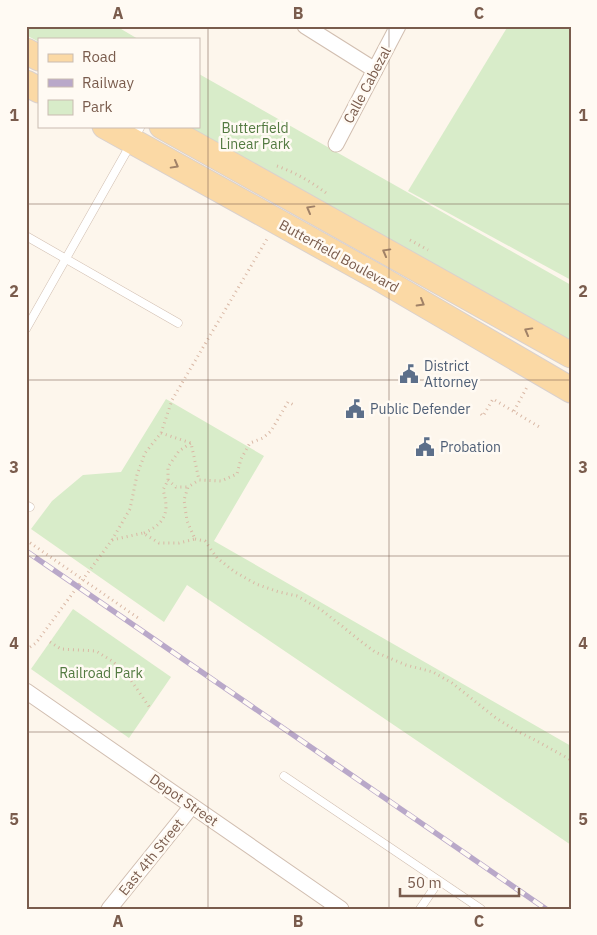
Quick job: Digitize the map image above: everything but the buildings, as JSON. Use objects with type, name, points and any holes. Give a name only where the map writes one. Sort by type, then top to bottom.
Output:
[{"type":"main road","points":[[26,51],[38,57]]},
{"type":"main road","points":[[26,83],[38,89]]},
{"type":"main road","name":"Butterfield Boulevard","points":[[113,128],[137,134],[571,390]]},
{"type":"main road","name":"Butterfield Boulevard","points":[[166,128],[571,355]]},
{"type":"street","points":[[305,26],[375,70]]},
{"type":"street","name":"Calle Cabezal","points":[[336,144],[398,26]]},
{"type":"street","name":"Depot Street","points":[[26,691],[341,909]]},
{"type":"street","name":"East 4th Street","points":[[109,909],[192,806]]},
{"type":"lane","points":[[26,329],[137,134]]},
{"type":"lane","points":[[26,236],[178,323]]},
{"type":"lane","points":[[284,776],[481,909]]},
{"type":"lane","points":[[420,909],[439,881]]},
{"type":"path","points":[[26,650],[36,643],[112,540],[130,509],[137,475],[145,453],[161,433],[172,400],[267,239]]},
{"type":"path","points":[[514,411],[527,387]]},
{"type":"path","points":[[481,414],[483,416],[493,399],[542,428]]},
{"type":"path","points":[[168,480],[176,487],[188,487],[199,480],[221,481],[237,474],[250,443],[263,438],[271,431],[288,402],[294,405]]},
{"type":"path","points":[[161,433],[191,443]]},
{"type":"path","points":[[191,443],[199,480]]},
{"type":"path","points":[[112,540],[143,533],[155,528],[166,515],[166,501],[162,490],[168,480],[168,466],[179,451],[191,443]]},
{"type":"path","points":[[188,487],[184,500],[187,521],[195,539]]},
{"type":"path","points":[[143,533],[159,543],[179,543],[195,539],[205,542],[216,558],[235,572],[256,584],[297,596],[320,609],[375,652],[406,665],[433,672],[452,683],[496,718],[571,760]]},
{"type":"path","points":[[26,540],[141,620]]},
{"type":"path","points":[[50,642],[60,649],[96,651],[112,661],[126,673],[150,708]]},
{"type":"green space","points":[[26,26],[116,26],[136,38],[38,38],[38,41],[26,35]]},
{"type":"green space","points":[[508,26],[571,26],[571,280],[408,191]]},
{"type":"green space","name":"Butterfield Linear Park","points":[[200,75],[571,285],[571,343],[190,128],[200,128]]},
{"type":"green space","points":[[166,399],[264,456],[214,541],[571,746],[571,845],[187,585],[164,622],[31,529],[52,501],[83,475],[121,472]]},
{"type":"green space","name":"Railroad Park","points":[[73,609],[171,677],[129,738],[31,669]]},
{"type":"railway","points":[[26,551],[546,909]]},
{"type":"place","name":"District Attorney","points":[[409,374]]},
{"type":"place","name":"Public Defender","points":[[355,409]]},
{"type":"place","name":"Probation","points":[[425,447]]}]
